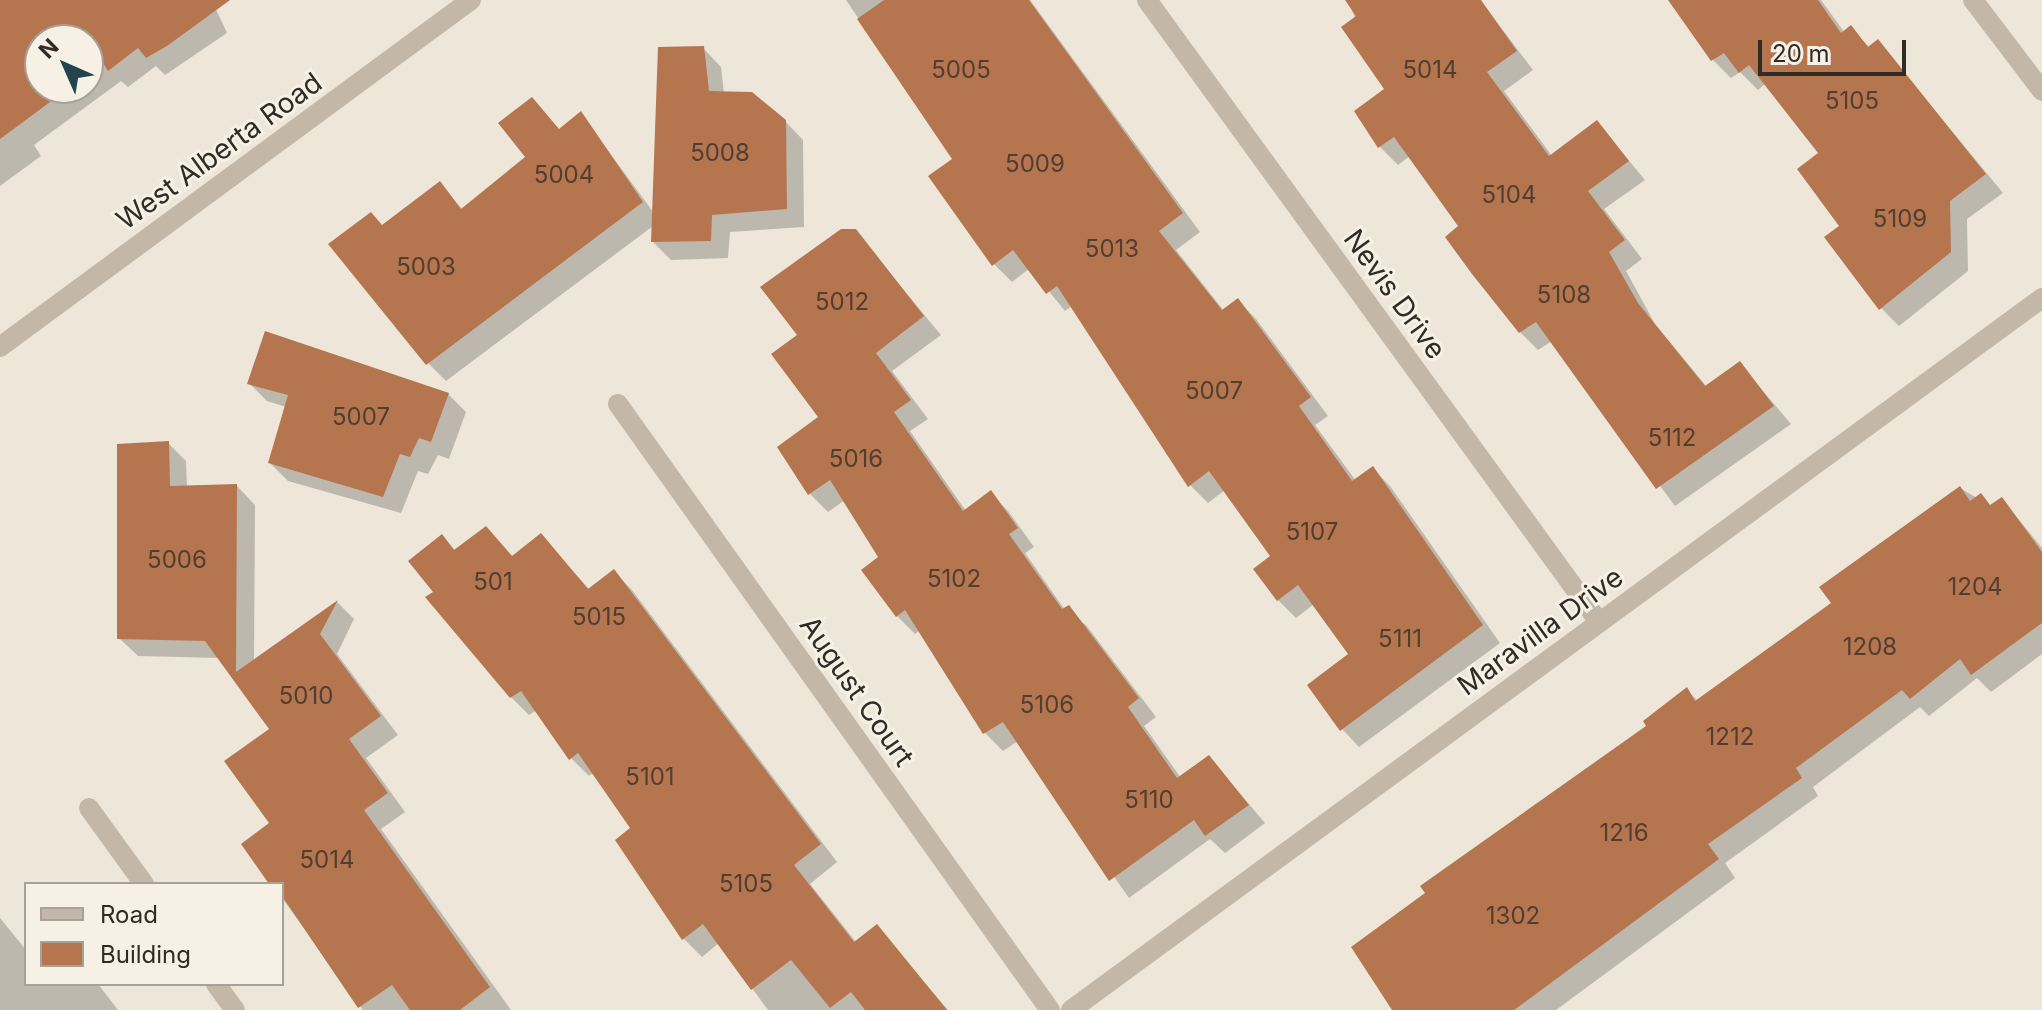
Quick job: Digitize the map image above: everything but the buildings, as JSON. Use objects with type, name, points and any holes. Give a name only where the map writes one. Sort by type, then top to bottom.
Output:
[{"type":"street","name":"West Alberta Road","points":[[0,347],[471,0]]},
{"type":"street","name":"Nevis Drive","points":[[1147,0],[1599,622]]},
{"type":"street","points":[[1973,0],[2042,91]]},
{"type":"street","name":"Maravilla Drive","points":[[1071,1010],[2042,298]]},
{"type":"street","name":"August Court","points":[[618,404],[1050,1010]]},
{"type":"street","points":[[89,808],[143,882]]},
{"type":"street","points":[[217,986],[235,1010]]}]
